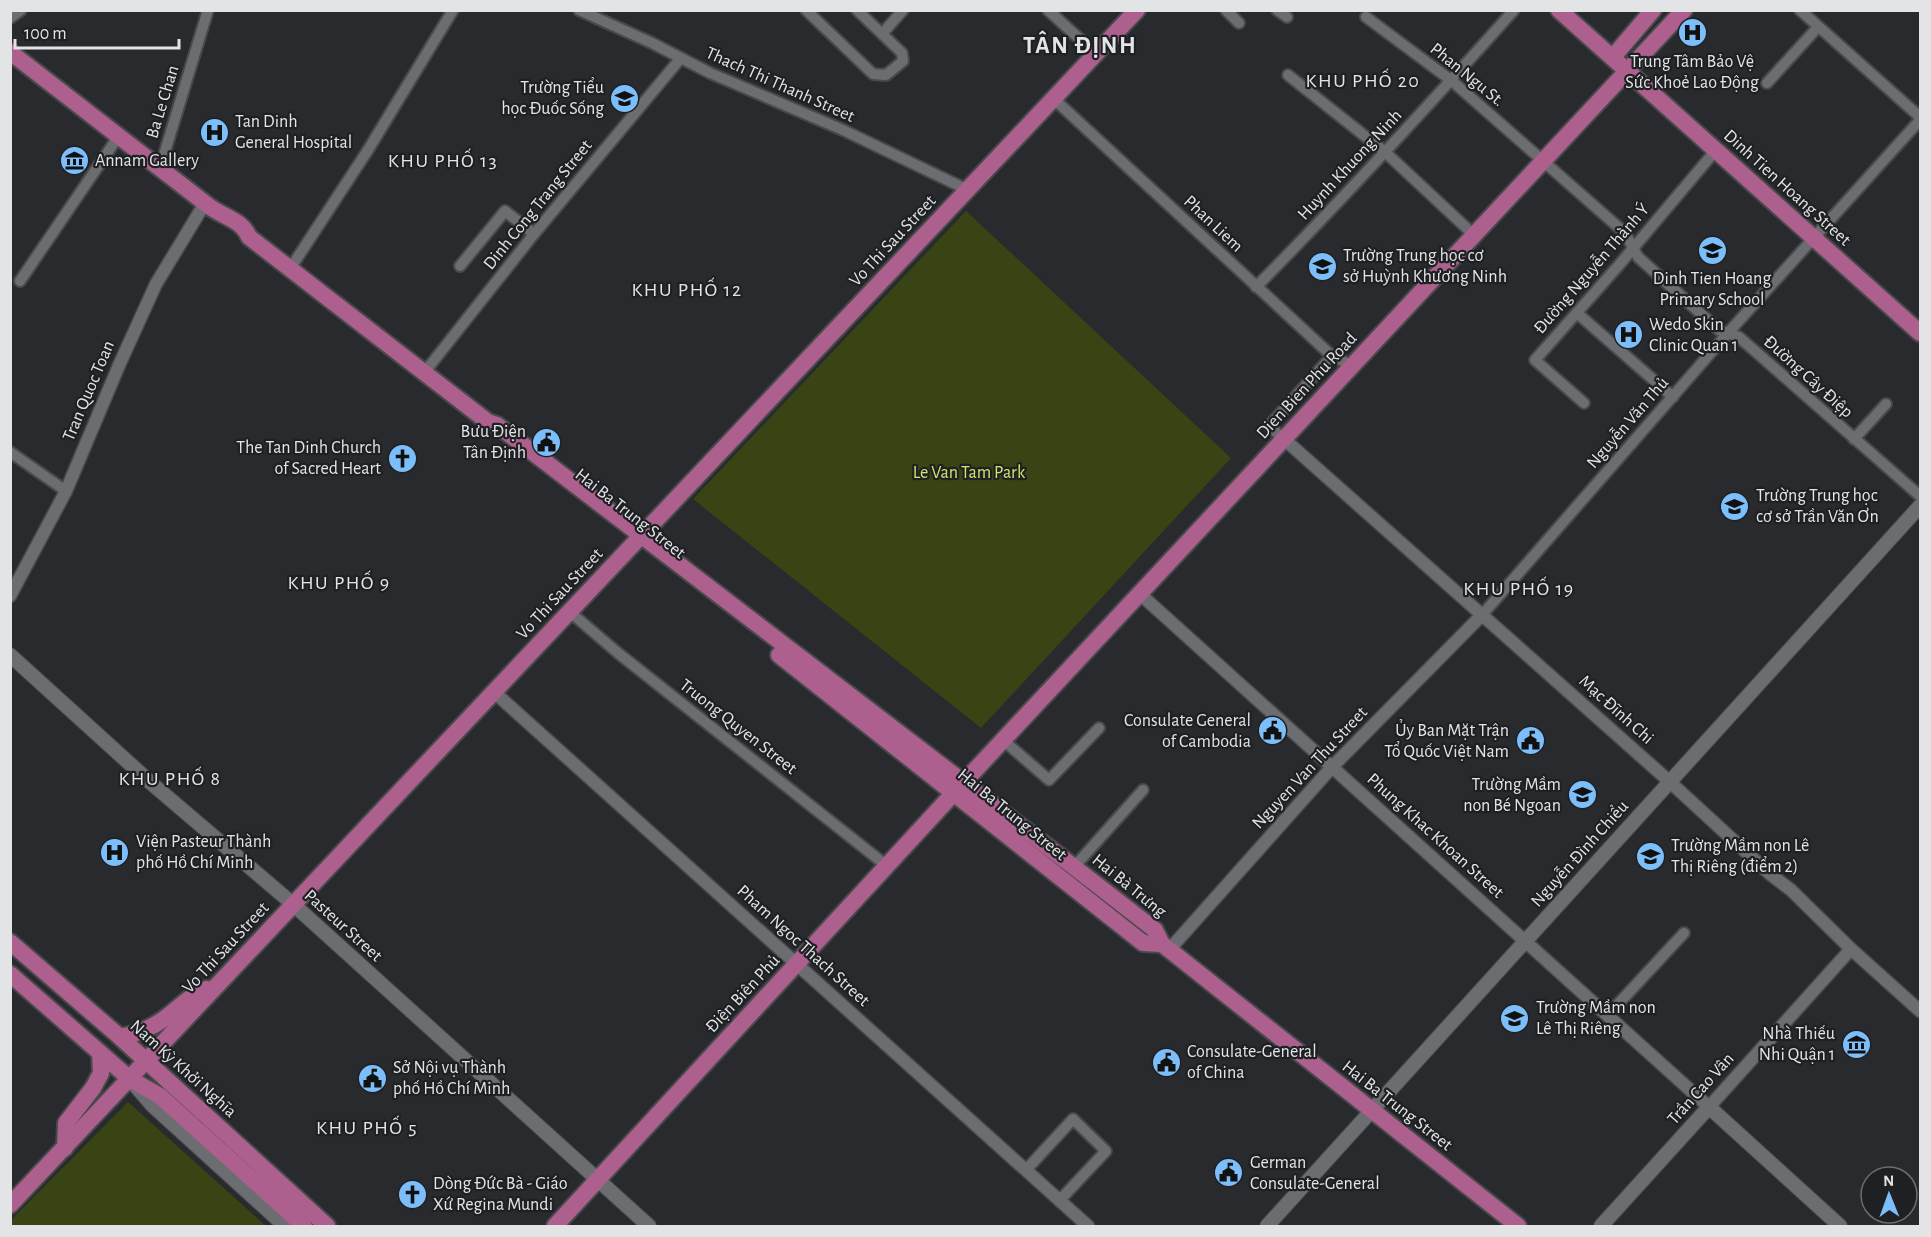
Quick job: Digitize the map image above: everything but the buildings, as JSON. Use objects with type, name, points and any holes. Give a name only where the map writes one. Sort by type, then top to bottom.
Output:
[{"type":"main road","name":"Vo Thi Sau Street","points":[[10,1205],[1137,10]]},
{"type":"main road","name":"Dinh Tien Hoang Street","points":[[1559,10],[1920,333]]},
{"type":"main road","points":[[1613,57],[1653,10]]},
{"type":"main road","name":"Dien Bien Phu Road","points":[[959,788],[1684,10]]},
{"type":"main road","points":[[1638,27],[1644,38],[1655,41]]},
{"type":"main road","name":"Hai Ba Trung Street","points":[[10,52],[211,208],[220,221],[240,235],[249,237],[488,422],[497,425],[638,540],[798,663]]},
{"type":"main road","name":"Nguyễn Đình Chiểu","points":[[1267,1227],[1920,506]]},
{"type":"main road","name":"Pasteur Street","points":[[10,655],[151,783],[294,905],[649,1227]]},
{"type":"main road","name":"Hai Bà Trưng","points":[[798,663],[959,788],[1074,867],[1162,941]]},
{"type":"main road","name":"Hai Ba Trung Street","points":[[959,788],[1143,943],[1162,941],[1518,1227]]},
{"type":"main road","name":"Điện Biên Phủ","points":[[555,1227],[959,788]]},
{"type":"main road","name":"Nam Kỳ Khởi Nghĩa","points":[[10,942],[120,1037],[327,1227]]},
{"type":"main road","name":"Nam Kỳ Khởi Nghĩa","points":[[10,974],[130,1079],[160,1096],[282,1222],[304,1227]]},
{"type":"main road","points":[[120,1037],[140,1033],[164,1019],[203,990],[217,986]]},
{"type":"main road","points":[[64,1148],[66,1123],[93,1088],[101,1073],[100,1053]]},
{"type":"main road","name":"Trần Cao Vân","points":[[1601,1227],[1709,1107]]},
{"type":"main road","name":"Phung Khac Khoan Street","points":[[1709,1107],[1840,1227]]},
{"type":"street","points":[[10,18],[21,10]]},
{"type":"street","name":"Ba Le Chan","points":[[160,168],[208,10]]},
{"type":"street","points":[[290,269],[368,150],[453,10]]},
{"type":"street","name":"Thach Thi Thanh Street","points":[[579,10],[652,43],[680,59],[843,130],[968,190]]},
{"type":"street","points":[[806,10],[873,74],[886,75],[903,61],[903,56],[857,10]]},
{"type":"street","points":[[882,34],[903,10]]},
{"type":"street","points":[[1048,10],[1096,54]]},
{"type":"street","points":[[1226,10],[1239,23]]},
{"type":"street","points":[[1277,10],[1287,17]]},
{"type":"street","name":"Huynh Khuong Ninh","points":[[1256,287],[1312,231],[1452,81],[1514,10]]},
{"type":"street","points":[[1800,10],[1920,119]]},
{"type":"street","name":"Phan Ngu St.","points":[[1366,17],[1452,81],[1543,161]]},
{"type":"street","points":[[1767,83],[1818,27]]},
{"type":"street","name":"Dinh Cong Trang Street","points":[[424,373],[534,234],[680,59]]},
{"type":"street","points":[[1288,75],[1385,152],[1474,235]]},
{"type":"street","name":"Phan Liem","points":[[1054,99],[1332,356],[1348,364],[1354,364]]},
{"type":"street","name":"Nguyễn Văn Thủ","points":[[1482,615],[1728,333],[1816,238],[1920,119]]},
{"type":"street","points":[[20,281],[118,137]]},
{"type":"street","name":"Đường Nguyễn Thành Ý","points":[[1584,403],[1535,360],[1716,150]]},
{"type":"street","name":"Đường Cây Điệp","points":[[1543,161],[1625,233],[1638,257],[1719,330],[1739,337],[1920,496]]},
{"type":"street","name":"Tran Quoc Toan","points":[[10,596],[66,491],[156,284],[211,208]]},
{"type":"street","points":[[460,266],[505,211],[534,234]]},
{"type":"street","points":[[1577,313],[1673,397]]},
{"type":"street","points":[[1284,439],[1269,426],[1332,356]]},
{"type":"street","points":[[1854,439],[1886,404]]},
{"type":"street","name":"Mạc Đĩnh Chi","points":[[1284,439],[1670,782],[1770,874],[1791,890],[1920,1011]]},
{"type":"street","points":[[10,452],[66,491]]},
{"type":"street","name":"Phung Khac Khoan Street","points":[[1140,594],[1709,1107]]},
{"type":"street","name":"Truong Quyen Street","points":[[570,612],[618,653],[887,866]]},
{"type":"street","name":"Nguyen Van Thu Street","points":[[1162,941],[1482,615]]},
{"type":"street","name":"Pham Ngoc Thach Street","points":[[494,692],[1088,1227]]},
{"type":"street","points":[[1003,740],[1049,780],[1099,728]]},
{"type":"street","points":[[1074,867],[1143,789]]},
{"type":"street","points":[[1607,1016],[1684,933]]},
{"type":"street","name":"Trần Cao Vân","points":[[1709,1107],[1851,948]]},
{"type":"street","points":[[1026,1170],[1073,1119],[1106,1151],[1059,1201]]},
{"type":"green space","name":"Le Van Tam Park","points":[[966,211],[1231,458],[981,728],[693,499]]},
{"type":"green space","points":[[128,1102],[266,1226],[11,1226],[11,1220]]},
{"type":"place","name":"Trung Tâm Bảo Vệ Sức Khoẻ Lao Động","points":[[1692,33]]},
{"type":"place","name":"Trường Tiểu học Đuốc Sống","points":[[625,98]]},
{"type":"place","name":"Tan Dinh General Hospital","points":[[214,132]]},
{"type":"place","name":"Annam Gallery","points":[[74,161]]},
{"type":"place","name":"Dinh Tien Hoang Primary School","points":[[1712,250]]},
{"type":"place","name":"Trường Trung học cơ sở Huỳnh Khương Ninh","points":[[1322,266]]},
{"type":"place","name":"Wedo Skin Clinic Quan 1","points":[[1628,335]]},
{"type":"place","name":"Bưu Điện Tân Định","points":[[547,442]]},
{"type":"place","name":"The Tan Dinh Church of Sacred Heart","points":[[402,458]]},
{"type":"place","name":"Trường Trung học cơ sở Trần Văn Ơn","points":[[1735,506]]},
{"type":"place","name":"Consulate General of Cambodia","points":[[1272,731]]},
{"type":"place","name":"Ủy Ban Mặt Trận Tổ Quốc Việt Nam","points":[[1530,741]]},
{"type":"place","name":"Trường Mầm non Bé Ngoan","points":[[1582,795]]},
{"type":"place","name":"Viện Pasteur Thành phố Hồ Chí Minh","points":[[115,852]]},
{"type":"place","name":"Trường Mầm non Lê Thị Riêng (điểm 2)","points":[[1650,856]]},
{"type":"place","name":"Trường Mầm non Lê Thị Riêng","points":[[1515,1018]]},
{"type":"place","name":"Nhà Thiếu Nhi Quận 1","points":[[1856,1044]]},
{"type":"place","name":"Consulate-General of China","points":[[1166,1062]]},
{"type":"place","name":"Sở Nội vụ Thành phố Hồ Chí Minh","points":[[372,1078]]},
{"type":"place","name":"German Consulate-General","points":[[1229,1173]]},
{"type":"place","name":"Dòng Đức Bà - Giáo Xứ Regina Mundi","points":[[412,1194]]},
{"type":"district","name":"TÂN ĐỊNH","points":[[1080,46]]},
{"type":"district","name":"KHU PHỐ 20","points":[[1363,81]]},
{"type":"district","name":"KHU PHỐ 13","points":[[443,161]]},
{"type":"district","name":"KHU PHỐ 12","points":[[687,290]]},
{"type":"district","name":"KHU PHỐ 9","points":[[339,583]]},
{"type":"district","name":"KHU PHỐ 19","points":[[1519,589]]},
{"type":"district","name":"KHU PHỐ 8","points":[[170,779]]},
{"type":"district","name":"KHU PHỐ 5","points":[[367,1128]]}]
